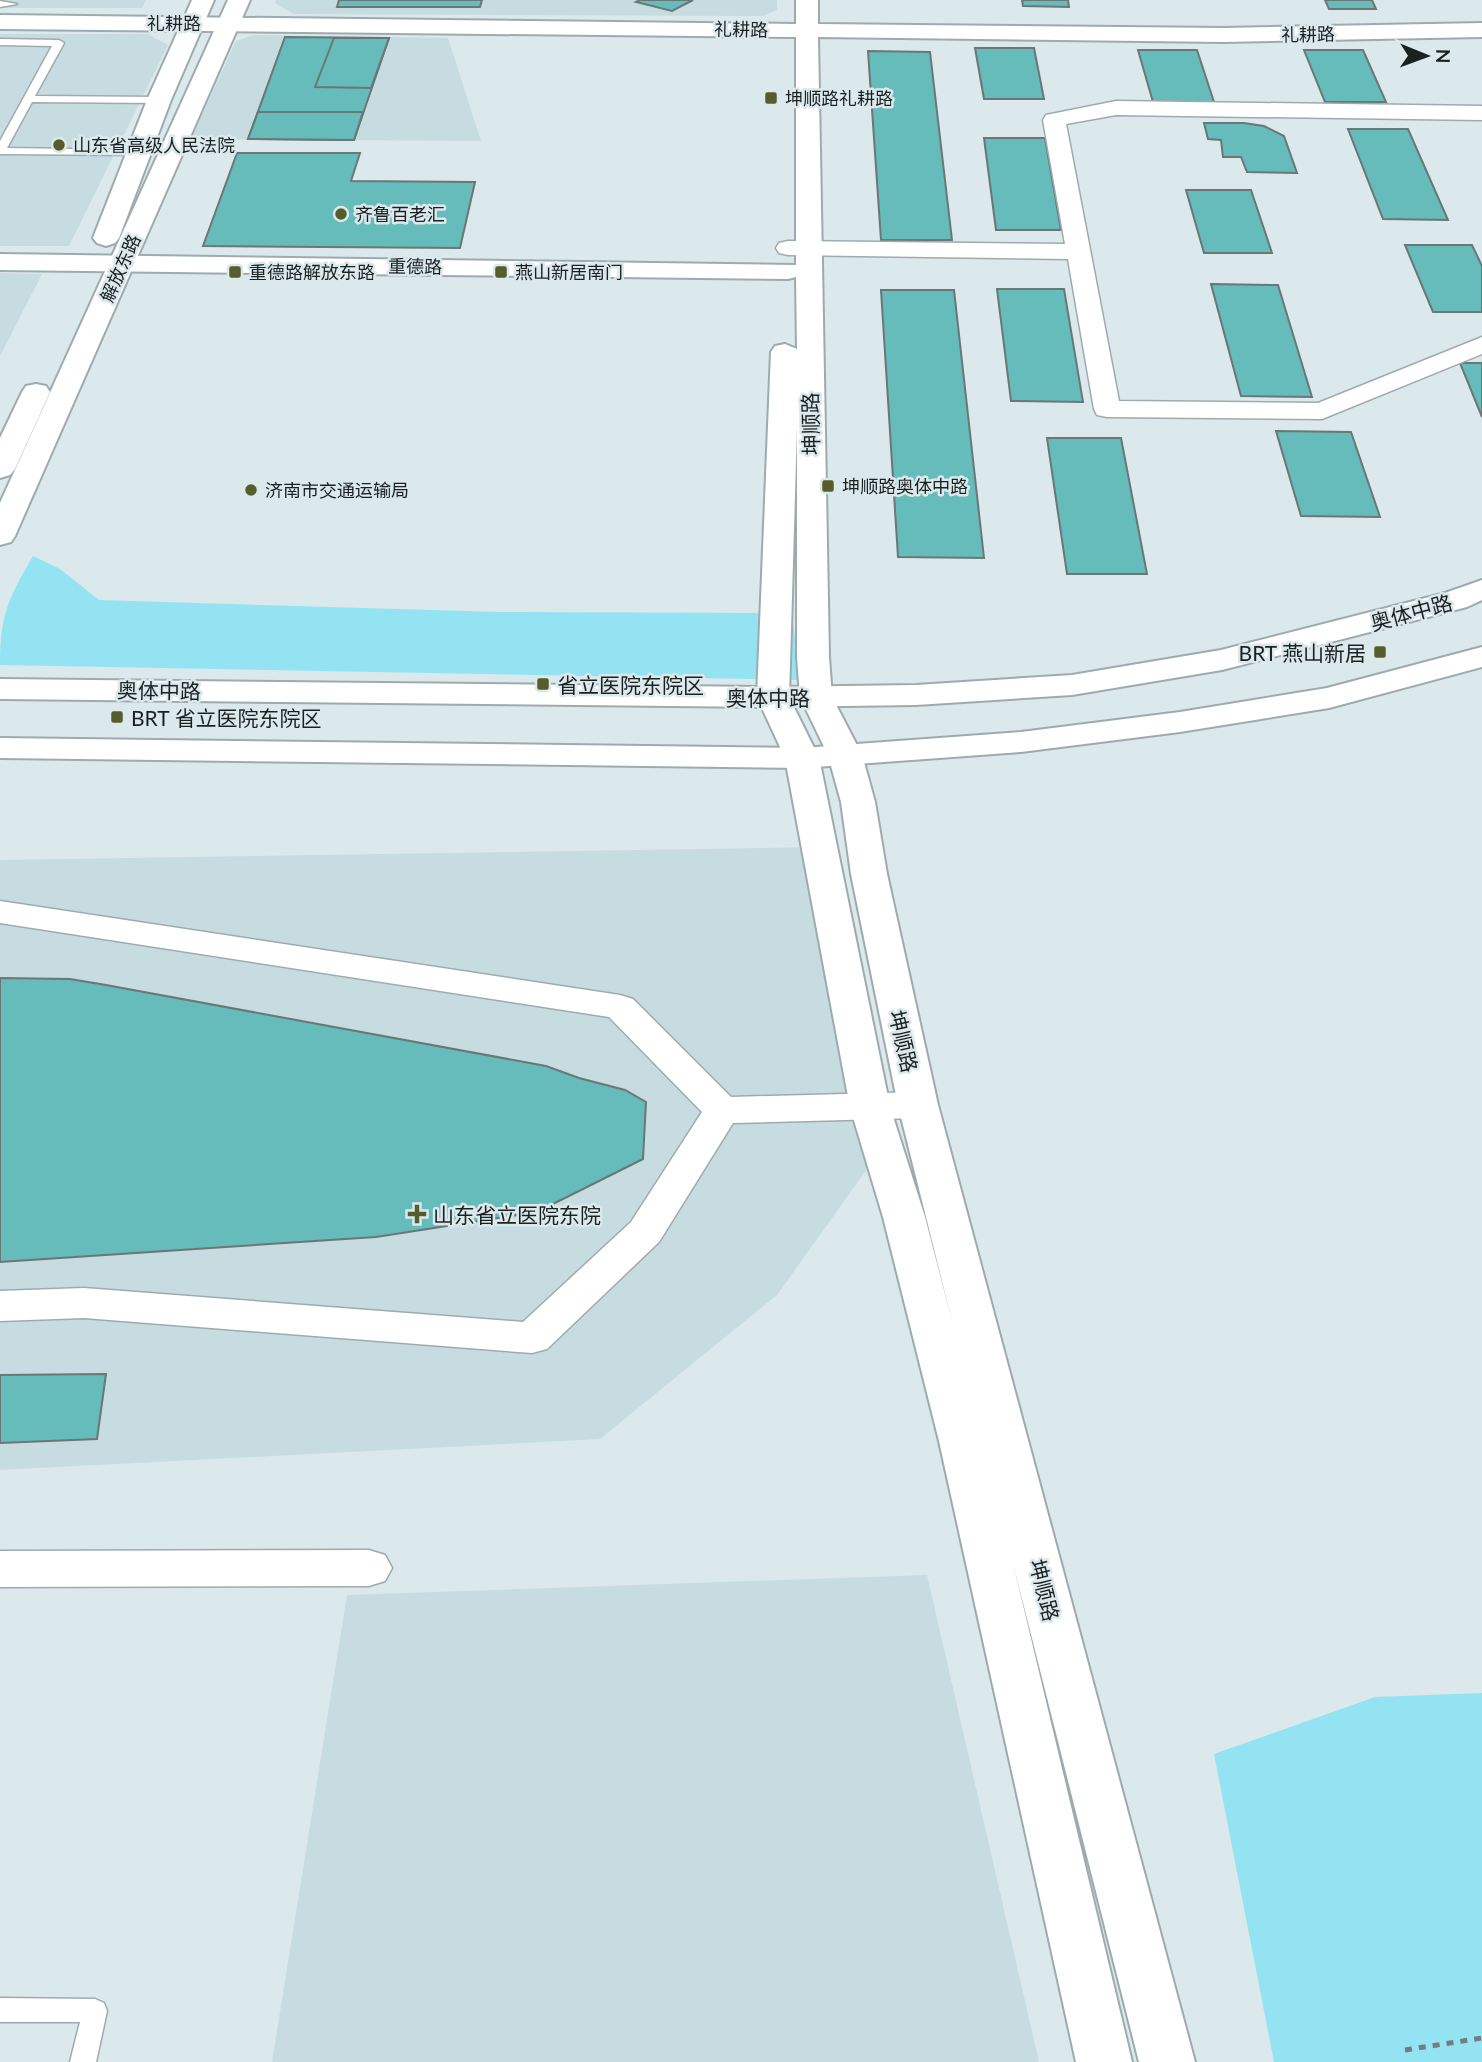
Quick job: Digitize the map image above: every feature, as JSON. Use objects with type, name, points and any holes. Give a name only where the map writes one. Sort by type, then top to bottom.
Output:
[{"type":"street","name":"解放东路","points":[[0,536],[110,262],[139,153],[191,23],[203,0]]},
{"type":"street","name":"解放东路","points":[[0,469],[110,262],[239,0]]},
{"type":"street","name":"坤顺路","points":[[787,0],[797,30]]},
{"type":"street","name":"坤顺路","points":[[807,0],[797,30],[794,256],[773,697],[858,802],[869,874],[918,1105],[1167,2062]]},
{"type":"street","name":"礼耕路","points":[[6,13],[191,23],[797,30],[1238,34],[1482,30]]},
{"type":"street","points":[[1482,113],[1116,108],[1054,120],[1107,409],[1322,411],[1482,345]]},
{"type":"street","points":[[794,256],[1079,252]]},
{"type":"street","name":"坤顺路","points":[[794,256],[816,696],[870,1107],[905,1217],[962,1441],[1104,2062]]},
{"type":"street","name":"重德路","points":[[0,262],[794,256]]},
{"type":"street","name":"奥体中路","points":[[0,689],[773,697],[916,695],[1072,685],[1222,660],[1456,600],[1482,589]]},
{"type":"street","points":[[0,748],[823,756],[1021,742],[1180,722],[1329,698],[1482,656]]},
{"type":"street","points":[[0,912],[620,1007],[722,1110],[918,1105]]},
{"type":"street","points":[[0,1307],[84,1303],[531,1338],[645,1232],[722,1110]]},
{"type":"street","points":[[0,1569],[369,1568]]},
{"type":"lane","points":[[0,4],[6,13]]},
{"type":"lane","points":[[0,42],[59,43],[0,151],[139,153]]},
{"type":"lane","points":[[28,99],[159,100]]},
{"type":"lane","points":[[0,2010],[95,2011],[83,2062]]},
{"type":"path","points":[[1405,2050],[1482,2038]]},
{"type":"shaded area","points":[[0,0],[146,0],[142,8],[0,8]]},
{"type":"shaded area","points":[[276,0],[777,0],[777,10],[763,16],[294,14],[275,3]]},
{"type":"shaded area","name":"山东省高级人民法院","points":[[0,34],[148,34],[168,45],[69,246],[0,246]]},
{"type":"shaded area","points":[[254,35],[448,38],[481,141],[191,139],[236,41]]},
{"type":"shaded area","points":[[0,273],[42,274],[0,356]]},
{"type":"shaded area","points":[[33,556],[60,569],[99,600],[500,612],[792,613],[800,680],[0,665],[7,608]]},
{"type":"shaded area","name":"山东省立医院东院","points":[[820,847],[892,1134],[777,1295],[600,1439],[0,1470],[0,860]]},
{"type":"shaded area","points":[[927,1575],[1039,2062],[272,2062],[347,1595]]},
{"type":"shaded area","points":[[1482,1693],[1482,2062],[1274,2062],[1214,1754],[1375,1697]]},
{"type":"building","points":[[339,0],[482,0],[480,7],[337,7]]},
{"type":"building","points":[[693,0],[672,11],[636,2]]},
{"type":"building","points":[[1022,0],[1068,0],[1069,7],[1023,6]]},
{"type":"building","points":[[1325,0],[1372,0],[1376,9],[1329,9]]},
{"type":"building","points":[[285,37],[389,38],[354,140],[248,139]]},
{"type":"building","points":[[334,38],[389,38],[371,88],[315,87]]},
{"type":"building","points":[[975,48],[1034,48],[1044,99],[984,99]]},
{"type":"building","points":[[1138,50],[1197,50],[1214,102],[1153,102]]},
{"type":"building","points":[[1304,50],[1363,50],[1386,102],[1325,102]]},
{"type":"building","points":[[868,51],[930,52],[952,240],[881,240]]},
{"type":"building","points":[[258,112],[363,112],[354,140],[248,139]]},
{"type":"building","points":[[1204,123],[1264,126],[1284,136],[1297,173],[1247,172],[1241,157],[1223,157],[1221,140],[1208,139]]},
{"type":"building","points":[[1348,129],[1408,129],[1448,220],[1383,219]]},
{"type":"building","points":[[984,138],[1045,138],[1061,230],[996,230]]},
{"type":"building","name":"齐鲁百老汇","points":[[237,153],[360,153],[351,181],[475,182],[460,248],[203,246]]},
{"type":"building","points":[[1186,190],[1251,190],[1272,253],[1204,253]]},
{"type":"building","points":[[1405,245],[1472,245],[1482,266],[1482,312],[1433,312]]},
{"type":"building","points":[[1211,284],[1278,285],[1312,397],[1241,396]]},
{"type":"building","points":[[997,289],[1064,289],[1083,402],[1011,401]]},
{"type":"building","points":[[881,290],[954,290],[984,558],[898,557]]},
{"type":"building","points":[[1460,363],[1482,363],[1482,417]]},
{"type":"building","points":[[1276,431],[1351,432],[1380,517],[1301,516]]},
{"type":"building","points":[[1047,438],[1121,438],[1147,574],[1067,574]]},
{"type":"building","points":[[0,978],[70,979],[546,1066],[625,1090],[646,1102],[643,1159],[537,1212],[376,1237],[0,1262]]},
{"type":"building","points":[[106,1374],[97,1439],[0,1443],[0,1375]]},
{"type":"place","name":"坤顺路礼耕路","points":[[771,98]]},
{"type":"place","name":"山东省高级人民法院","points":[[59,145]]},
{"type":"place","name":"齐鲁百老汇","points":[[341,214]]},
{"type":"place","name":"重德路解放东路","points":[[235,272]]},
{"type":"place","name":"燕山新居南门","points":[[501,272]]},
{"type":"place","name":"坤顺路奥体中路","points":[[828,486]]},
{"type":"place","name":"济南市交通运输局","points":[[251,490]]},
{"type":"place","name":"BRT 燕山新居","points":[[1380,652]]},
{"type":"place","name":"省立医院东院区","points":[[543,684]]},
{"type":"place","name":"BRT 省立医院东院区","points":[[117,717]]},
{"type":"place","name":"山东省立医院东院","points":[[417,1214]]}]
